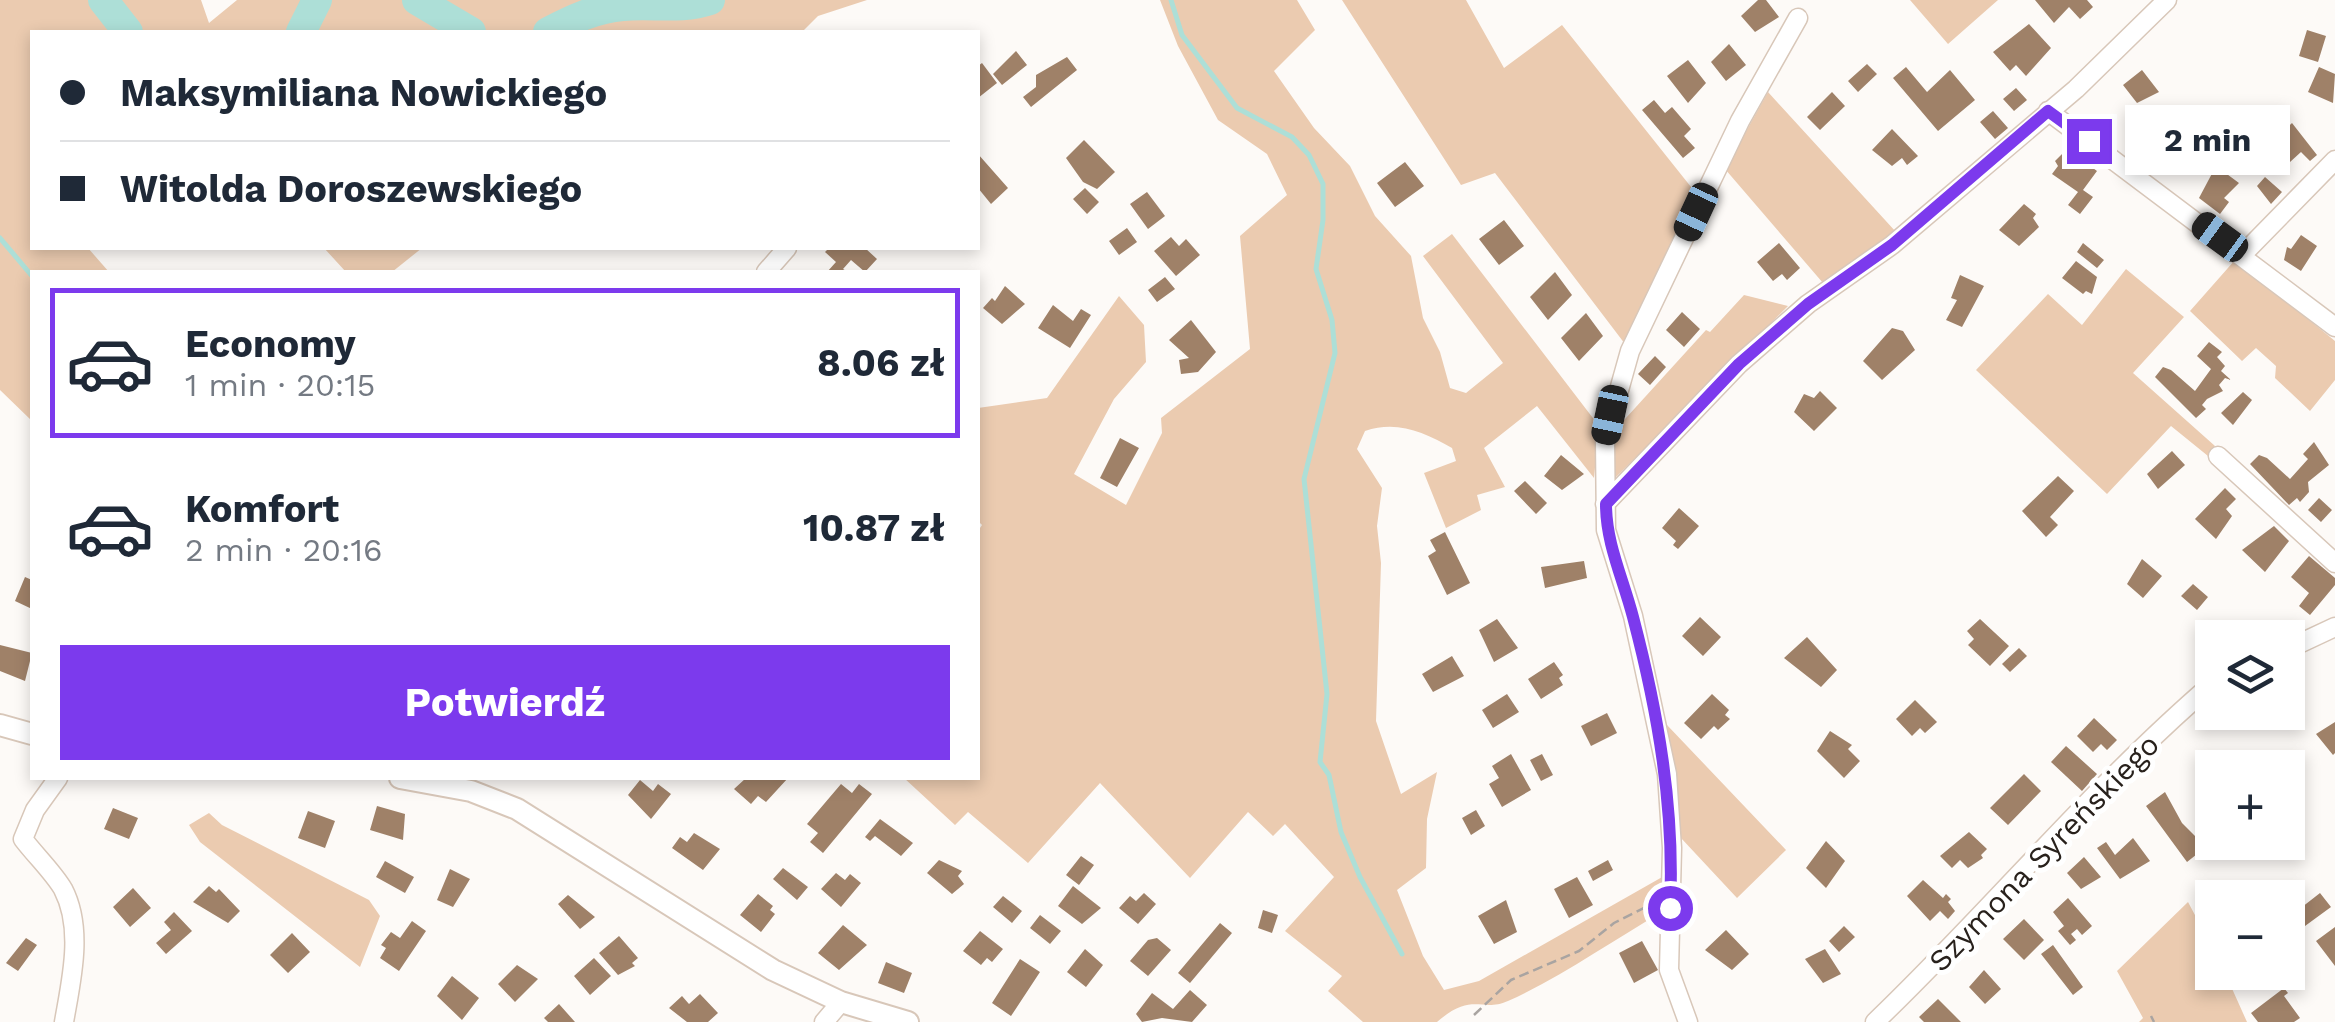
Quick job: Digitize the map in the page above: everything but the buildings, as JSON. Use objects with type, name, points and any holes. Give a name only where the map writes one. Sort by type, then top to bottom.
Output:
[{"type":"street","points":[[1606,504],[1739,364],[1808,304],[1892,245],[2048,111],[2167,0]]},
{"type":"street","points":[[1688,1022],[1669,970],[1667,774],[1633,616],[1606,530],[1605,440],[1630,350],[1752,97],[1798,18]]},
{"type":"street","points":[[2048,111],[2243,254],[2335,328]]},
{"type":"street","points":[[2243,254],[2335,160]]},
{"type":"street","points":[[768,270],[785,250]]},
{"type":"street","points":[[2218,456],[2335,563]]},
{"type":"street","points":[[2305,641],[2335,627]]},
{"type":"street","name":"Szymona Syreńskiego","points":[[1875,1022],[1952,951],[2044,850],[2195,701]]},
{"type":"street","points":[[0,724],[30,733]]},
{"type":"street","points":[[56,780],[34,810],[23,839],[63,889],[70,912],[75,957],[64,1022]]},
{"type":"street","points":[[422,780],[471,791],[533,816],[739,950],[840,1002],[908,1022]]},
{"type":"street","points":[[824,1022],[840,1002]]},
{"type":"path","points":[[1474,1015],[1511,980],[1578,950],[1647,904],[1671,902]]},
{"type":"path","points":[[2151,1016],[2154,1022]]},
{"type":"shaded area","points":[[0,0],[201,0],[209,23],[237,0],[867,0],[818,16],[804,30],[30,30],[30,250],[90,250],[107,270],[30,270],[30,419],[0,390]]},
{"type":"shaded area","points":[[1160,0],[1297,0],[1315,30],[1274,71],[1314,128],[1350,166],[1375,216],[1411,256],[1423,318],[1440,352],[1450,388],[1466,393],[1503,363],[1423,256],[1452,234],[1599,426],[1594,478],[1537,406],[1484,448],[1505,487],[1477,495],[1481,510],[1446,528],[1424,473],[1456,461],[1452,448],[1421,433],[1388,427],[1365,431],[1357,449],[1382,488],[1377,526],[1381,563],[1376,721],[1401,794],[1437,772],[1427,819],[1426,868],[1397,890],[1423,956],[1444,990],[1479,981],[1664,876],[1662,912],[1508,1001],[1459,1007],[1437,1022],[1363,1022],[1328,991],[1342,976],[1285,931],[1334,877],[1285,824],[1273,836],[1248,812],[1190,878],[1100,783],[1028,863],[968,812],[955,825],[906,780],[980,780],[980,408],[1047,398],[1119,296],[1144,325],[1146,362],[1114,399],[1074,474],[1126,505],[1162,433],[1161,418],[1250,349],[1240,236],[1287,195],[1267,154],[1218,120],[1178,46]]},
{"type":"shaded area","points":[[1342,0],[1466,0],[1504,68],[1562,25],[1699,197],[1625,344],[1495,173],[1461,185]]},
{"type":"shaded area","points":[[1910,0],[1998,0],[1948,44]]},
{"type":"shaded area","points":[[1768,92],[1896,232],[1823,283],[1725,169]]},
{"type":"shaded area","points":[[326,250],[420,250],[394,270],[344,270]]},
{"type":"shaded area","points":[[2235,260],[2335,341],[2335,380],[2310,411],[2275,378],[2276,366],[2256,348],[2242,361],[2190,311]]},
{"type":"shaded area","points":[[2126,269],[2184,317],[2133,373],[2215,446],[2208,456],[2171,426],[2107,494],[1976,370],[2048,294],[2082,325]]},
{"type":"shaded area","points":[[1744,295],[1788,306],[1608,485],[1615,430],[1706,330],[1710,332]]},
{"type":"shaded area","points":[[1667,725],[1786,850],[1737,898],[1681,838]]},
{"type":"shaded area","points":[[209,813],[222,825],[369,900],[380,916],[360,967],[200,842],[189,825]]},
{"type":"shaded area","points":[[2188,902],[2195,915],[2195,990],[2233,990],[2247,1022],[2139,1022],[2143,1018],[2117,971]]},
{"type":"waterway","points":[[103,0],[126,30]]},
{"type":"waterway","points":[[302,30],[317,0]]},
{"type":"waterway","points":[[417,0],[468,30]]},
{"type":"waterway","points":[[552,30],[613,7],[688,5],[710,0]]},
{"type":"waterway","points":[[1171,0],[1182,35],[1237,108],[1292,137],[1309,155],[1323,184],[1316,269],[1332,320],[1335,353],[1304,479],[1327,694],[1320,762],[1329,775],[1341,832],[1360,877],[1402,954]]},
{"type":"waterway","points":[[0,238],[30,274]]},
{"type":"route","points":[[1670,908],[1672,848],[1667,774],[1633,616],[1606,530],[1606,504],[1642,461],[1739,364],[1808,304],[1892,245],[2048,111],[2089,141]]}]
